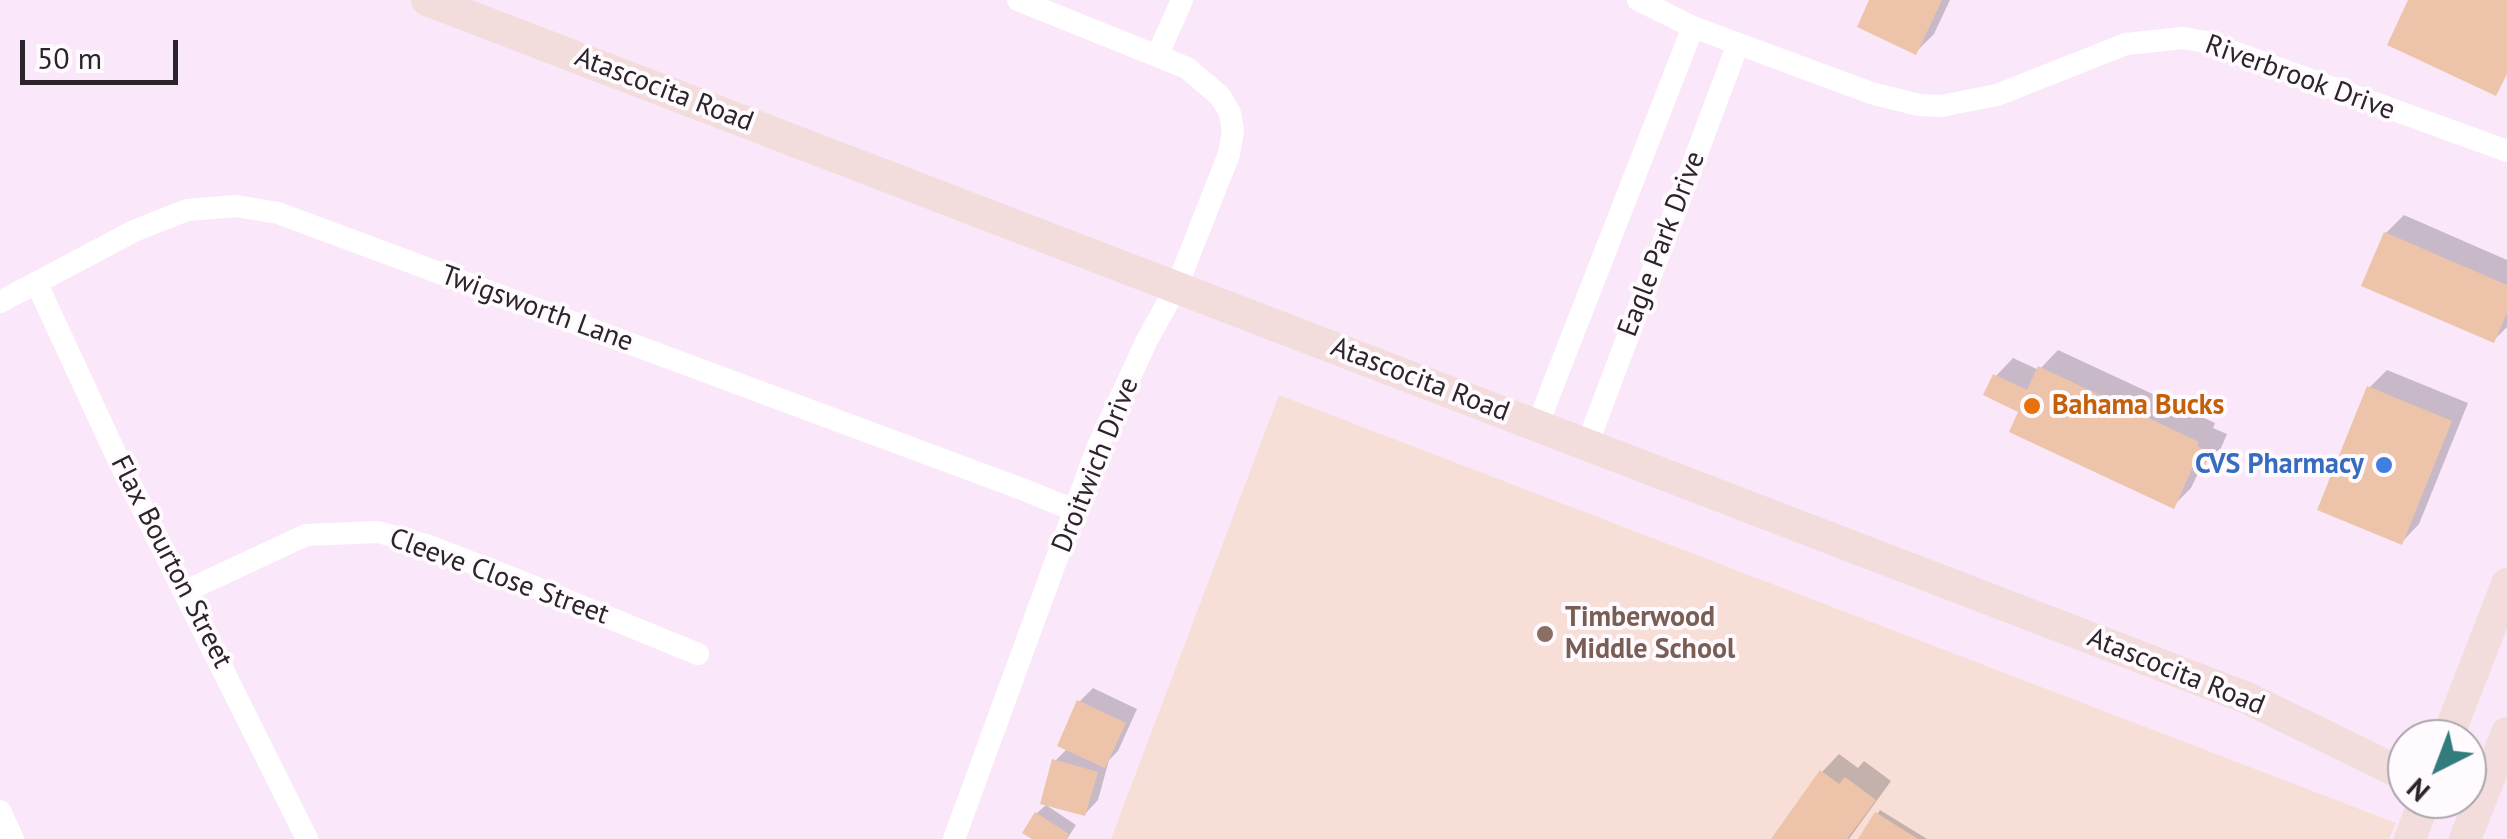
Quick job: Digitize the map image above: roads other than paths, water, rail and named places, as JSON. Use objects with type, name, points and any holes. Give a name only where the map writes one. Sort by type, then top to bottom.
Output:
[{"type":"main road","name":"Atascocita Road","points":[[427,0],[2247,698],[2387,766]]},
{"type":"main road","points":[[2455,719],[2507,584]]},
{"type":"main road","points":[[2487,798],[2507,734]]},
{"type":"street","points":[[1018,0],[1158,54],[1182,0]]},
{"type":"street","name":"Riverbrook Drive","points":[[1638,0],[1693,27],[1898,102],[1941,106],[1997,95],[2126,44],[2183,38],[2228,48],[2507,151]]},
{"type":"street","name":"Eagle Park Drive","points":[[1538,426],[1693,27]]},
{"type":"street","name":"Eagle Park Drive","points":[[1587,445],[1738,44]]},
{"type":"street","name":"Droitwich Drive","points":[[954,839],[1106,427],[1177,286],[1229,154],[1233,132],[1230,113],[1220,96],[1196,74],[1158,54]]},
{"type":"street","name":"Twigsworth Lane","points":[[0,302],[134,231],[187,210],[236,206],[278,213],[1076,512]]},
{"type":"street","name":"Flax Bourton Street","points":[[37,284],[117,457],[307,839]]},
{"type":"street","name":"Cleeve Close Street","points":[[186,590],[306,535],[378,532],[442,551],[698,654]]},
{"type":"street","points":[[0,811],[14,839]]},
{"type":"place","name":"Bahama Bucks","points":[[2032,406]]},
{"type":"place","name":"CVS Pharmacy","points":[[2384,465]]},
{"type":"place","name":"Timberwood Middle School","points":[[1545,634]]}]
